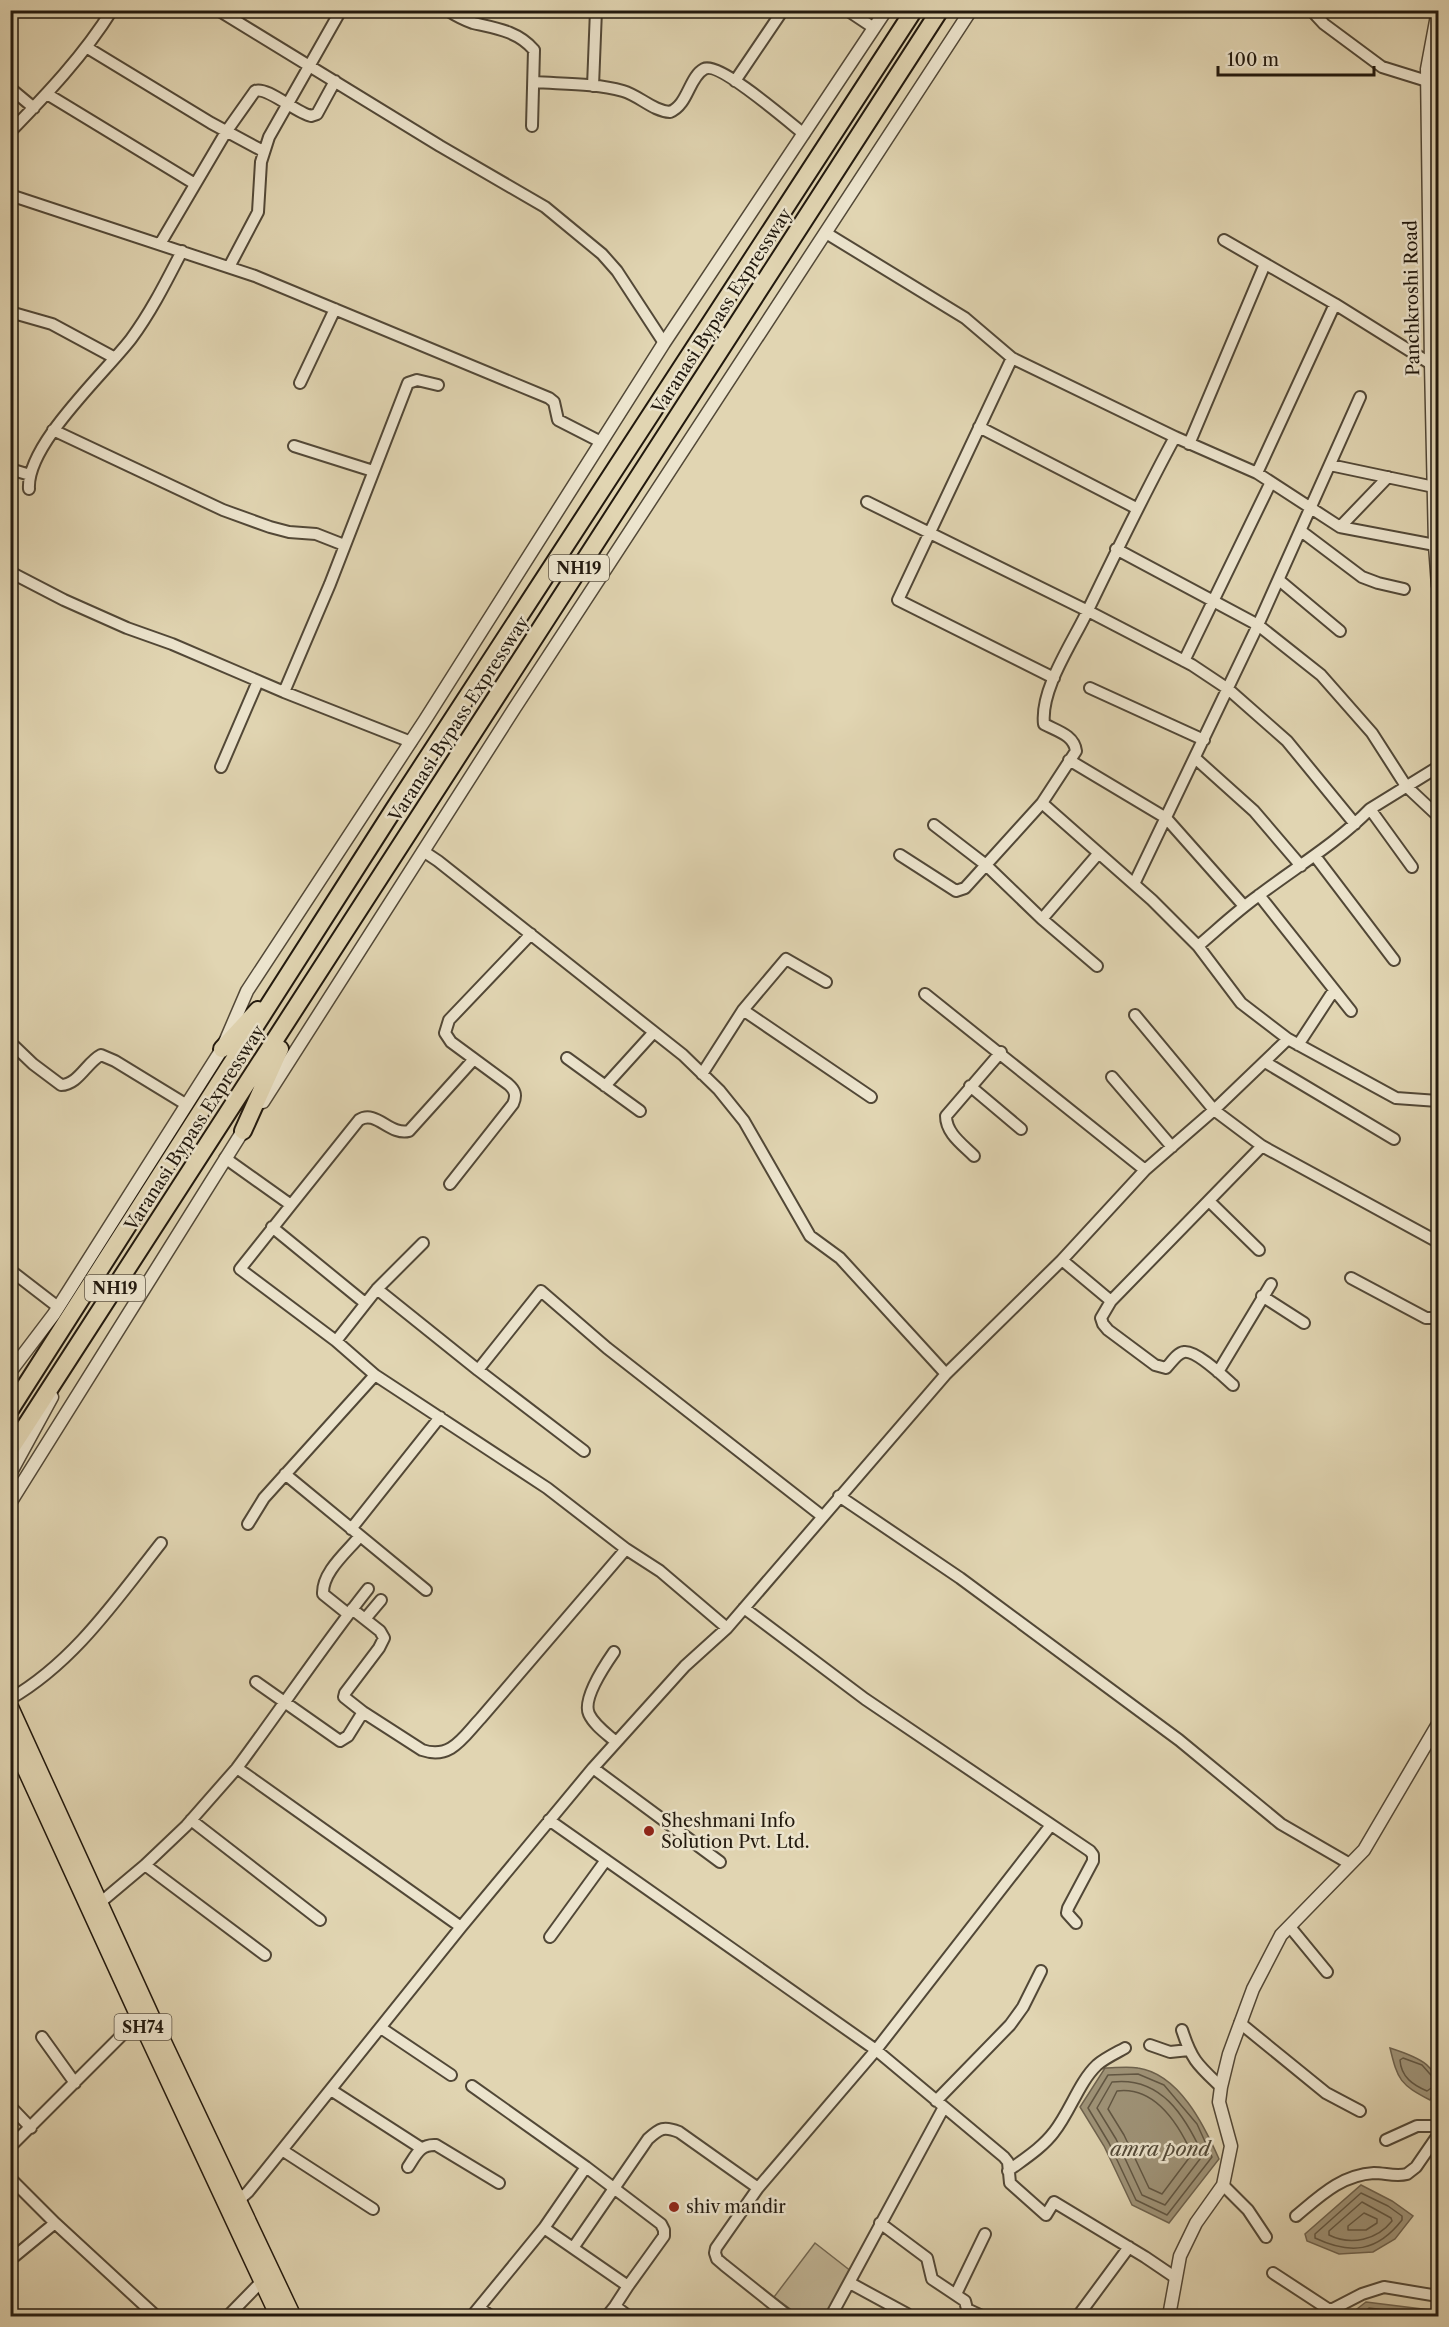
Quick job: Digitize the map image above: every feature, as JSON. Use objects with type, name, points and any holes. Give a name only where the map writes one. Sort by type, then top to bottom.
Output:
[{"type":"highway","name":"Varanasi Bypass Expressway","points":[[10,1410],[194,1109],[288,976],[914,10]]},
{"type":"highway","name":"Varanasi Bypass Expressway","points":[[10,1450],[940,10]]},
{"type":"highway","points":[[222,1049],[288,976]]},
{"type":"highway","points":[[243,1131],[269,1070],[315,979]]},
{"type":"main road","name":"SH74","points":[[10,1706],[238,2200],[267,2276],[278,2316]]},
{"type":"main road","name":"SH74","points":[[10,1736],[139,2018],[267,2276],[292,2316]]},
{"type":"street","points":[[10,132],[47,94],[86,47],[111,10]]},
{"type":"street","points":[[218,10],[554,214],[602,254],[617,271],[664,343]]},
{"type":"street","points":[[229,267],[258,212],[263,152],[341,10]]},
{"type":"street","points":[[447,10],[471,22],[506,30],[534,50],[532,126]]},
{"type":"street","points":[[596,10],[601,87]]},
{"type":"street","points":[[735,81],[783,10]]},
{"type":"street","points":[[847,10],[874,28]]},
{"type":"street","points":[[10,1372],[58,1307],[194,1109],[246,991],[411,742],[664,343],[886,10]]},
{"type":"street","points":[[10,1503],[225,1158],[971,10]]},
{"type":"street","points":[[1311,10],[1324,24],[1382,67],[1427,81]]},
{"type":"street","name":"Panchkroshi Road","points":[[1438,10],[1427,69],[1433,169],[1431,364],[1438,586]]},
{"type":"street","points":[[86,47],[263,152]]},
{"type":"street","points":[[534,82],[601,87],[626,92],[659,110],[670,112],[678,108],[703,69],[713,69],[750,91],[804,134]]},
{"type":"street","points":[[160,244],[226,132],[257,89],[264,90],[307,116],[315,116],[335,81]]},
{"type":"street","points":[[10,88],[34,108]]},
{"type":"street","points":[[47,94],[195,184]]},
{"type":"street","points":[[10,195],[229,267],[549,398],[554,402],[558,420],[601,442]]},
{"type":"street","points":[[826,233],[965,318],[1012,358],[1189,444],[1257,473],[1340,527],[1435,545]]},
{"type":"street","points":[[1224,240],[1335,304],[1431,364]]},
{"type":"street","points":[[29,489],[30,475],[53,430],[115,358],[146,317],[182,251]]},
{"type":"street","points":[[1189,444],[1265,264]]},
{"type":"street","points":[[1257,473],[1335,304]]},
{"type":"street","points":[[300,383],[335,309]]},
{"type":"street","points":[[10,312],[52,324],[115,358]]},
{"type":"street","points":[[1012,358],[898,600],[1054,678]]},
{"type":"street","points":[[284,692],[408,383],[417,380],[438,385]]},
{"type":"street","points":[[1134,884],[1279,580],[1360,397]]},
{"type":"street","points":[[979,427],[1136,508]]},
{"type":"street","points":[[53,430],[224,510],[270,527],[289,532],[316,534],[344,544]]},
{"type":"street","points":[[900,855],[956,891],[965,888],[1042,803],[1076,751],[1075,743],[1071,738],[1044,724],[1043,713],[1054,678],[1136,508],[1175,437]]},
{"type":"street","points":[[294,446],[373,471]]},
{"type":"street","points":[[1330,465],[1434,487]]},
{"type":"street","points":[[10,469],[30,475]]},
{"type":"street","points":[[1340,527],[1388,477]]},
{"type":"street","points":[[1184,661],[1271,482]]},
{"type":"street","points":[[867,502],[1088,611],[1184,661],[1228,689],[1287,741],[1355,824]]},
{"type":"street","points":[[1301,531],[1362,577],[1404,589]]},
{"type":"street","points":[[1116,549],[1258,625],[1321,675],[1372,733],[1406,786],[1438,816]]},
{"type":"street","points":[[10,572],[95,614],[411,742]]},
{"type":"street","points":[[1279,580],[1340,631]]},
{"type":"street","points":[[221,767],[258,681]]},
{"type":"street","points":[[1090,688],[1204,740]]},
{"type":"street","points":[[1195,758],[1254,811],[1301,866]]},
{"type":"street","points":[[1069,760],[1166,818],[1244,906]]},
{"type":"street","points":[[1198,946],[1244,906],[1315,856],[1370,809],[1438,767]]},
{"type":"street","points":[[1042,803],[1134,884],[1198,946],[1240,1003],[1293,1042],[1396,1098],[1438,1101]]},
{"type":"street","points":[[1370,809],[1412,867]]},
{"type":"street","points":[[934,825],[986,865],[1042,919],[1097,966]]},
{"type":"street","points":[[423,851],[654,1032],[719,1090],[744,1121],[810,1236],[840,1258],[946,1374]]},
{"type":"street","points":[[1042,919],[1098,854]]},
{"type":"street","points":[[1315,856],[1394,960]]},
{"type":"street","points":[[1258,895],[1351,1011]]},
{"type":"street","points":[[450,1184],[513,1104],[516,1096],[514,1089],[508,1083],[451,1042],[445,1033],[446,1027],[464,1004],[531,934]]},
{"type":"street","points":[[702,1074],[743,1010],[786,959],[826,982]]},
{"type":"street","points":[[238,2200],[248,2192],[461,1927],[593,1768],[685,1666],[727,1628],[946,1374],[1062,1260],[1145,1170],[1265,1062],[1293,1042],[1334,990]]},
{"type":"street","points":[[925,994],[1001,1052],[1145,1170]]},
{"type":"street","points":[[743,1010],[872,1097]]},
{"type":"street","points":[[1135,1015],[1214,1110],[1262,1146],[1438,1242]]},
{"type":"street","points":[[605,1086],[654,1032]]},
{"type":"street","points":[[10,1042],[33,1064],[61,1085],[66,1085],[73,1080],[101,1055],[116,1061],[194,1109]]},
{"type":"street","points":[[974,1156],[951,1132],[946,1124],[946,1116],[1001,1052]]},
{"type":"street","points":[[567,1058],[640,1111]]},
{"type":"street","points":[[474,1059],[409,1131],[397,1132],[371,1117],[365,1116],[359,1120],[240,1269],[336,1341],[375,1375],[547,1488],[626,1549],[660,1571],[727,1628]]},
{"type":"street","points":[[1265,1062],[1394,1139]]},
{"type":"street","points":[[1112,1077],[1172,1147]]},
{"type":"street","points":[[970,1086],[1021,1129]]},
{"type":"street","points":[[1233,1385],[1197,1356],[1185,1351],[1180,1353],[1166,1368],[1155,1365],[1103,1324],[1102,1313],[1111,1301],[1262,1146]]},
{"type":"street","points":[[225,1158],[291,1205]]},
{"type":"street","points":[[1209,1201],[1258,1251]]},
{"type":"street","points":[[273,1227],[365,1303]]},
{"type":"street","points":[[336,1341],[377,1289],[423,1243]]},
{"type":"street","points":[[1062,1260],[1111,1301]]},
{"type":"street","points":[[10,1270],[58,1307]]},
{"type":"street","points":[[1351,1278],[1426,1318],[1438,1318]]},
{"type":"street","points":[[1218,1372],[1270,1284]]},
{"type":"street","points":[[377,1289],[584,1451]]},
{"type":"street","points":[[478,1370],[541,1291],[607,1348],[822,1516]]},
{"type":"street","points":[[1262,1296],[1304,1323]]},
{"type":"street","points":[[10,1474],[82,1340]]},
{"type":"street","points":[[248,1524],[264,1498],[375,1375]]},
{"type":"street","points":[[440,1417],[356,1532],[323,1585],[323,1594],[365,1619],[384,1638],[345,1693],[344,1697],[347,1702],[422,1750],[432,1754],[442,1754],[457,1744],[481,1718],[626,1549]]},
{"type":"street","points":[[285,1474],[426,1590]]},
{"type":"street","points":[[839,1496],[960,1578],[1179,1740],[1281,1824],[1350,1864]]},
{"type":"street","points":[[10,1699],[36,1684],[90,1634],[161,1543]]},
{"type":"street","points":[[101,1902],[145,1865],[191,1820],[237,1768],[286,1703],[331,1636],[368,1589]]},
{"type":"street","points":[[365,1619],[381,1600]]},
{"type":"street","points":[[744,1608],[865,1700],[1093,1854],[1093,1861],[1068,1908],[1068,1913],[1076,1923]]},
{"type":"street","points":[[614,1652],[601,1671],[587,1705],[588,1712],[594,1721],[616,1742]]},
{"type":"street","points":[[256,1682],[340,1741],[348,1736],[363,1712]]},
{"type":"street","points":[[1169,2316],[1180,2256],[1197,2223],[1223,2186],[1231,2146],[1219,2102],[1221,2087],[1229,2054],[1253,1989],[1281,1935],[1364,1850],[1438,1724]]},
{"type":"street","points":[[237,1768],[461,1927]]},
{"type":"street","points":[[593,1768],[720,1862]]},
{"type":"street","points":[[191,1820],[320,1920]]},
{"type":"street","points":[[549,1820],[876,2050],[1004,2157],[1008,2162],[1010,2183],[1046,2215],[1054,2202],[1176,2278]]},
{"type":"street","points":[[788,2316],[717,2259],[715,2253],[758,2188],[876,2050],[1051,1825]]},
{"type":"street","points":[[550,1937],[606,1860]]},
{"type":"street","points":[[145,1865],[265,1954]]},
{"type":"street","points":[[1290,1927],[1327,1972]]},
{"type":"street","points":[[831,2316],[850,2283],[940,2104],[1010,2025],[1023,2007],[1041,1971]]},
{"type":"street","points":[[10,2147],[139,2018]]},
{"type":"street","points":[[1240,2022],[1326,2093],[1360,2110]]},
{"type":"street","points":[[381,2028],[451,2075]]},
{"type":"street","points":[[1182,2030],[1196,2063],[1221,2087]]},
{"type":"street","points":[[42,2037],[75,2083]]},
{"type":"street","points":[[1150,2045],[1170,2052],[1189,2050]]},
{"type":"street","points":[[1008,2171],[1037,2150],[1053,2134],[1088,2076],[1098,2065],[1125,2048]]},
{"type":"street","points":[[472,2086],[586,2167],[661,2224],[664,2235],[607,2316]]},
{"type":"street","points":[[331,2090],[422,2148]]},
{"type":"street","points":[[10,2106],[31,2128]]},
{"type":"street","points":[[1386,2140],[1417,2126],[1438,2126]]},
{"type":"street","points":[[573,2248],[648,2139],[659,2129],[665,2127],[679,2132],[758,2188]]},
{"type":"street","points":[[1296,2216],[1332,2186],[1356,2176],[1375,2173],[1407,2174],[1416,2167],[1438,2135]]},
{"type":"street","points":[[408,2168],[422,2148],[427,2144],[436,2145],[499,2182]]},
{"type":"street","points":[[282,2150],[373,2209]]},
{"type":"street","points":[[491,2316],[475,2312],[544,2228],[586,2167]]},
{"type":"street","points":[[10,2178],[156,2316]]},
{"type":"street","points":[[1223,2186],[1248,2210],[1266,2237]]},
{"type":"street","points":[[10,2260],[55,2223]]},
{"type":"street","points":[[880,2223],[927,2258],[932,2279],[965,2301],[966,2313],[982,2316]]},
{"type":"street","points":[[544,2228],[628,2286]]},
{"type":"street","points":[[957,2294],[985,2234]]},
{"type":"street","points":[[1078,2316],[1129,2247]]},
{"type":"street","points":[[1273,2273],[1328,2313],[1362,2294],[1384,2287],[1438,2296]]},
{"type":"street","points":[[228,2316],[267,2276]]},
{"type":"street","points":[[850,2283],[907,2314]]},
{"type":"street","points":[[615,2306],[628,2316]]},
{"type":"shaded area","points":[[815,2243],[852,2272],[828,2316],[800,2316],[774,2297]]},
{"type":"water","points":[[1390,2048],[1419,2059],[1432,2071],[1435,2089],[1430,2100],[1412,2090],[1398,2075]]},
{"type":"water","name":"amra pond","points":[[1105,2068],[1138,2068],[1153,2072],[1166,2080],[1178,2090],[1198,2117],[1219,2159],[1169,2223],[1132,2205],[1104,2146],[1080,2107]]},
{"type":"water","points":[[1361,2185],[1392,2201],[1413,2216],[1395,2239],[1373,2252],[1339,2254],[1307,2241],[1305,2234]]},
{"type":"water","points":[[1366,2302],[1438,2311],[1438,2316],[1348,2316]]},
{"type":"place","name":"Sheshmani Info Solution Pvt. Ltd.","points":[[649,1831]]},
{"type":"place","name":"shiv mandir","points":[[674,2207]]}]
